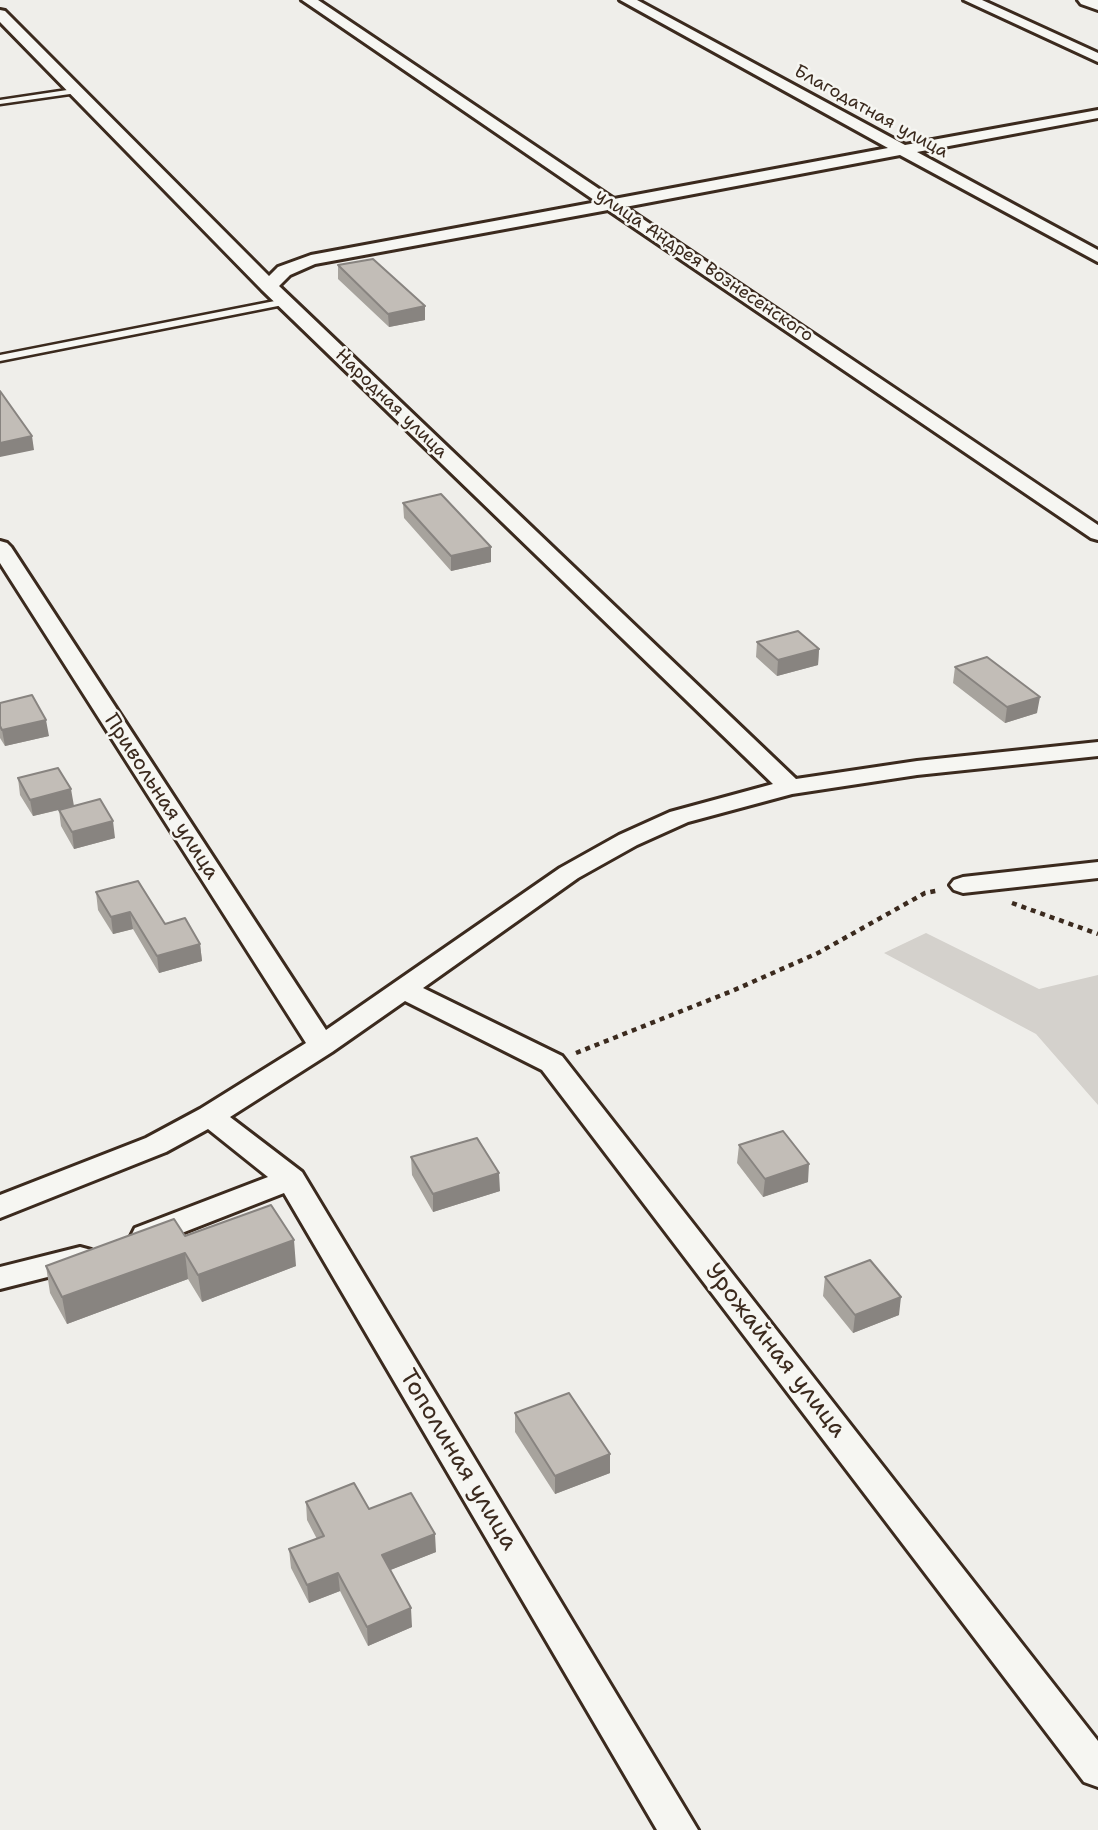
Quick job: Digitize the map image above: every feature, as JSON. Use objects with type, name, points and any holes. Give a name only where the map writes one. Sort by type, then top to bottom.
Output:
[{"type":"street","name":"улица Андрея Вознесенского","points":[[309,0],[1098,534]]},
{"type":"street","name":"Благодатная улица","points":[[627,0],[1098,257]]},
{"type":"street","points":[[971,0],[1098,58]]},
{"type":"street","points":[[1088,0],[1098,4]]},
{"type":"street","name":"Народная улица","points":[[0,13],[268,286],[790,787]]},
{"type":"street","points":[[268,286],[284,271],[310,260],[1098,114]]},
{"type":"street","name":"Привольная улица","points":[[0,547],[321,1046]]},
{"type":"street","points":[[0,1207],[156,1145],[210,1116],[321,1046],[569,873],[628,839],[679,817],[790,787],[917,768],[1098,749]]},
{"type":"street","points":[[963,886],[1098,870]]},
{"type":"street","name":"Урожайная улица","points":[[404,989],[552,1063],[1098,1770]]},
{"type":"street","name":"Тополиная улица","points":[[210,1116],[291,1179],[678,1830]]},
{"type":"street","points":[[0,1278],[101,1253],[291,1179]]},
{"type":"lane","points":[[0,102],[74,91]]},
{"type":"lane","points":[[0,358],[285,302]]},
{"type":"path","points":[[552,1063],[732,991],[818,953],[925,893],[963,886],[1098,934]]},
{"type":"shaded area","points":[[926,933],[1039,989],[1098,975],[1098,1105],[1036,1034],[884,953]]},
{"type":"building","points":[[373,259],[425,306],[388,314],[338,265]]},
{"type":"building","points":[[0,391],[32,436],[0,443]]},
{"type":"building","points":[[441,494],[491,547],[451,556],[403,503]]},
{"type":"building","points":[[798,631],[819,649],[778,660],[757,642]]},
{"type":"building","points":[[987,657],[1040,697],[1007,707],[955,667]]},
{"type":"building","points":[[32,695],[46,720],[2,730],[0,703]]},
{"type":"building","points":[[58,768],[71,789],[30,800],[18,778]]},
{"type":"building","points":[[100,799],[113,821],[72,832],[59,810]]},
{"type":"building","points":[[138,881],[165,924],[185,918],[200,944],[157,956],[130,912],[111,917],[96,892]]},
{"type":"building","points":[[783,1131],[809,1164],[765,1179],[739,1145]]},
{"type":"building","points":[[477,1138],[499,1173],[433,1194],[411,1157]]},
{"type":"building","points":[[271,1205],[294,1240],[198,1275],[185,1253],[62,1297],[46,1266],[174,1219],[185,1236]]},
{"type":"building","points":[[870,1260],[901,1297],[855,1315],[825,1277]]},
{"type":"building","points":[[569,1393],[610,1454],[555,1476],[515,1413]]},
{"type":"building","points":[[354,1483],[369,1509],[411,1493],[435,1534],[382,1555],[411,1608],[367,1627],[338,1573],[307,1585],[289,1549],[324,1536],[306,1502]]}]
